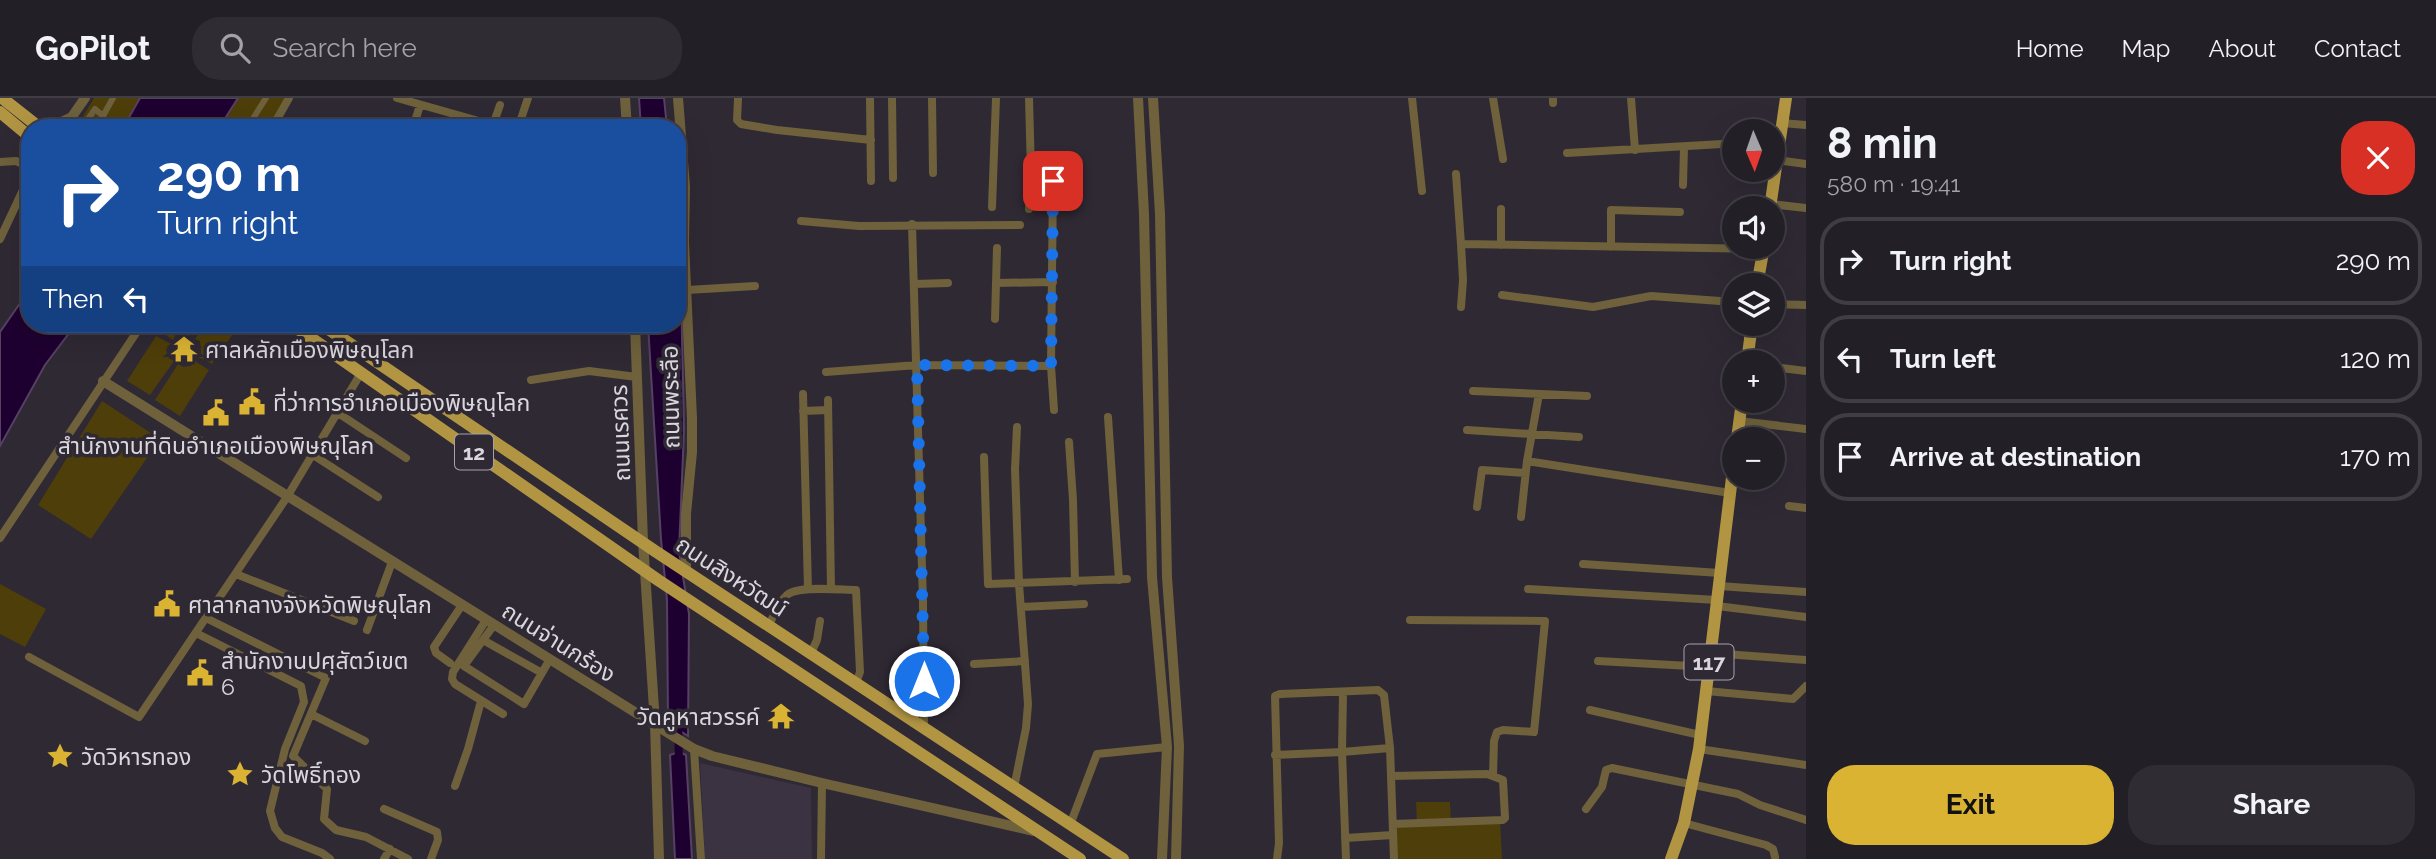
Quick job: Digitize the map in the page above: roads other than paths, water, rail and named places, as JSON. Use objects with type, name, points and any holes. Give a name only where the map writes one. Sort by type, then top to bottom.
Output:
[{"type":"main road","points":[[2,98],[24,119]]},
{"type":"main road","points":[[1783,119],[1786,98]]},
{"type":"main road","points":[[0,112],[21,122]]},
{"type":"main road","name":"ถนนสิงหวัฒน์","points":[[304,333],[646,572],[1080,859]]},
{"type":"main road","name":"ถนนสิงหวัฒน์","points":[[334,333],[655,551],[1124,859]]},
{"type":"main road","points":[[362,373],[372,358]]},
{"type":"main road","points":[[1738,427],[1740,413]]},
{"type":"main road","name":"117","points":[[1671,859],[1684,823],[1700,742],[1730,490]]},
{"type":"street","points":[[68,119],[85,98]]},
{"type":"street","points":[[88,119],[95,109],[103,116],[113,98]]},
{"type":"street","points":[[253,119],[266,98]]},
{"type":"street","points":[[277,119],[289,98]]},
{"type":"street","points":[[397,98],[471,119]]},
{"type":"street","points":[[521,119],[528,98]]},
{"type":"street","points":[[625,98],[626,119]]},
{"type":"street","name":"ถนนพระลือ","points":[[678,98],[680,119]]},
{"type":"street","points":[[870,98],[872,181]]},
{"type":"street","points":[[892,98],[893,178]]},
{"type":"street","points":[[932,98],[933,173]]},
{"type":"street","points":[[992,207],[996,98]]},
{"type":"street","points":[[1029,98],[1030,209]]},
{"type":"street","points":[[1138,98],[1144,214],[1152,578],[1167,747],[1162,859]]},
{"type":"street","points":[[1153,98],[1160,214],[1167,577],[1179,746],[1176,859]]},
{"type":"street","points":[[1412,98],[1422,191]]},
{"type":"street","points":[[1493,98],[1503,159]]},
{"type":"street","points":[[1631,98],[1635,150]]},
{"type":"street","points":[[738,99],[737,120],[741,124],[871,140]]},
{"type":"street","points":[[416,119],[420,105]]},
{"type":"street","points":[[495,119],[500,105]]},
{"type":"street","points":[[1785,123],[1806,125]]},
{"type":"street","points":[[1567,153],[1722,145]]},
{"type":"street","points":[[1683,185],[1684,147]]},
{"type":"street","points":[[1785,161],[1806,164]]},
{"type":"street","points":[[0,162],[21,163]]},
{"type":"street","points":[[1456,174],[1463,280],[1461,307]]},
{"type":"street","points":[[1053,181],[1051,366],[1054,410]]},
{"type":"street","points":[[0,239],[21,194]]},
{"type":"street","points":[[1785,207],[1806,208]]},
{"type":"street","points":[[1501,209],[1501,245]]},
{"type":"street","points":[[1611,247],[1611,210],[1681,212]]},
{"type":"street","points":[[801,222],[859,226],[1020,225]]},
{"type":"street","points":[[912,225],[924,728]]},
{"type":"street","name":"ถนนพระลือ","points":[[686,238],[692,418],[686,570]]},
{"type":"street","points":[[1461,244],[1722,248]]},
{"type":"street","points":[[995,318],[998,248]]},
{"type":"street","points":[[996,284],[1052,282]]},
{"type":"street","points":[[914,284],[948,283]]},
{"type":"street","points":[[687,290],[755,286]]},
{"type":"street","points":[[1502,295],[1593,307],[1651,296],[1722,301]]},
{"type":"street","points":[[1785,304],[1806,305]]},
{"type":"street","points":[[0,538],[136,333]]},
{"type":"street","name":"ถนนเรศวร","points":[[635,333],[659,859]]},
{"type":"street","points":[[826,372],[917,365],[1051,366]]},
{"type":"street","points":[[1785,368],[1806,371]]},
{"type":"street","points":[[531,380],[589,371],[637,377]]},
{"type":"street","points":[[29,657],[139,717],[287,497],[362,373]]},
{"type":"street","name":"ถนนจ่านกร้อง","points":[[103,381],[694,749],[712,756],[822,783],[1038,831]]},
{"type":"street","points":[[1473,391],[1587,396]]},
{"type":"street","points":[[803,394],[808,589]]},
{"type":"street","points":[[1521,517],[1525,473],[1539,394]]},
{"type":"street","points":[[828,400],[831,589]]},
{"type":"street","points":[[803,411],[828,410]]},
{"type":"street","points":[[338,413],[406,457]]},
{"type":"street","points":[[984,457],[988,584],[1123,580],[1108,417]]},
{"type":"street","points":[[1739,421],[1806,429]]},
{"type":"street","points":[[1014,788],[1028,704],[1019,584],[1015,469],[1017,426]]},
{"type":"street","points":[[1467,430],[1579,437]]},
{"type":"street","points":[[1069,442],[1075,582]]},
{"type":"street","points":[[313,454],[378,498]]},
{"type":"street","points":[[1527,461],[1730,493]]},
{"type":"street","points":[[1477,507],[1482,470],[1525,473]]},
{"type":"street","points":[[1790,506],[1806,508]]},
{"type":"street","points":[[367,630],[392,562]]},
{"type":"street","points":[[1583,564],[1718,591],[1806,617]]},
{"type":"street","points":[[236,574],[354,621]]},
{"type":"street","points":[[769,625],[788,594],[808,589],[856,590],[860,672],[856,683]]},
{"type":"street","points":[[1528,589],[1806,592]]},
{"type":"street","points":[[1021,607],[1084,604]]},
{"type":"street","points":[[450,663],[436,653],[434,648],[462,605]]},
{"type":"street","points":[[206,618],[326,678],[293,755],[327,789],[324,819],[336,830],[366,837],[408,859]]},
{"type":"street","points":[[1409,620],[1545,621],[1534,732],[1497,732],[1494,741],[1493,775]]},
{"type":"street","points":[[811,653],[817,640],[820,621]]},
{"type":"street","points":[[490,622],[483,640],[464,666],[524,704],[550,659]]},
{"type":"street","points":[[490,622],[452,678],[453,683],[503,714]]},
{"type":"street","points":[[196,633],[294,681],[303,690],[304,702],[285,749],[270,811],[275,828],[282,837],[323,853],[331,859]]},
{"type":"street","points":[[483,640],[542,673]]},
{"type":"street","points":[[1710,653],[1806,660]]},
{"type":"street","points":[[974,664],[1025,661]]},
{"type":"street","points":[[1598,661],[1709,667]]},
{"type":"street","points":[[1706,691],[1793,699],[1806,686]]},
{"type":"street","points":[[1277,859],[1279,848],[1275,695],[1382,691],[1390,748],[1394,859]]},
{"type":"street","points":[[1343,693],[1346,859]]},
{"type":"street","points":[[455,786],[481,701]]},
{"type":"street","points":[[1590,710],[1700,742],[1806,765]]},
{"type":"street","points":[[311,715],[365,741]]},
{"type":"street","points":[[1070,825],[1097,753],[1167,747]]},
{"type":"street","points":[[1275,755],[1390,748]]},
{"type":"street","points":[[694,749],[701,859]]},
{"type":"street","points":[[1586,809],[1599,792],[1609,768],[1738,794],[1760,805],[1806,820]]},
{"type":"street","points":[[1391,776],[1446,773],[1493,775],[1504,782],[1504,820],[1393,824]]},
{"type":"street","points":[[821,858],[822,783]]},
{"type":"street","points":[[384,809],[437,831],[438,839],[431,859]]},
{"type":"street","points":[[1684,823],[1766,845],[1773,849],[1775,857]]},
{"type":"street","points":[[1345,838],[1393,835]]},
{"type":"street","points":[[384,859],[390,849]]},
{"type":"waterway","points":[[678,722],[679,762]]},
{"type":"place","name":"ศาลหลักเมืองพิษณุโลก","points":[[184,349]]},
{"type":"place","name":"ที่ว่าการอำเภอเมืองพิษณุโลก","points":[[252,402]]},
{"type":"place","name":"สำนักงานที่ดินอำเภอเมืองพิษณุโลก","points":[[216,413]]},
{"type":"place","name":"ศาลากลางจังหวัดพิษณุโลก","points":[[167,604]]},
{"type":"place","name":"สำนักงานปศุสัตว์เขต 6","points":[[200,673]]},
{"type":"place","name":"วัดคูหาสวรรค์","points":[[781,716]]},
{"type":"place","name":"วัดวิหารทอง","points":[[60,756]]},
{"type":"place","name":"วัดโพธิ์ทอง","points":[[240,774]]}]
